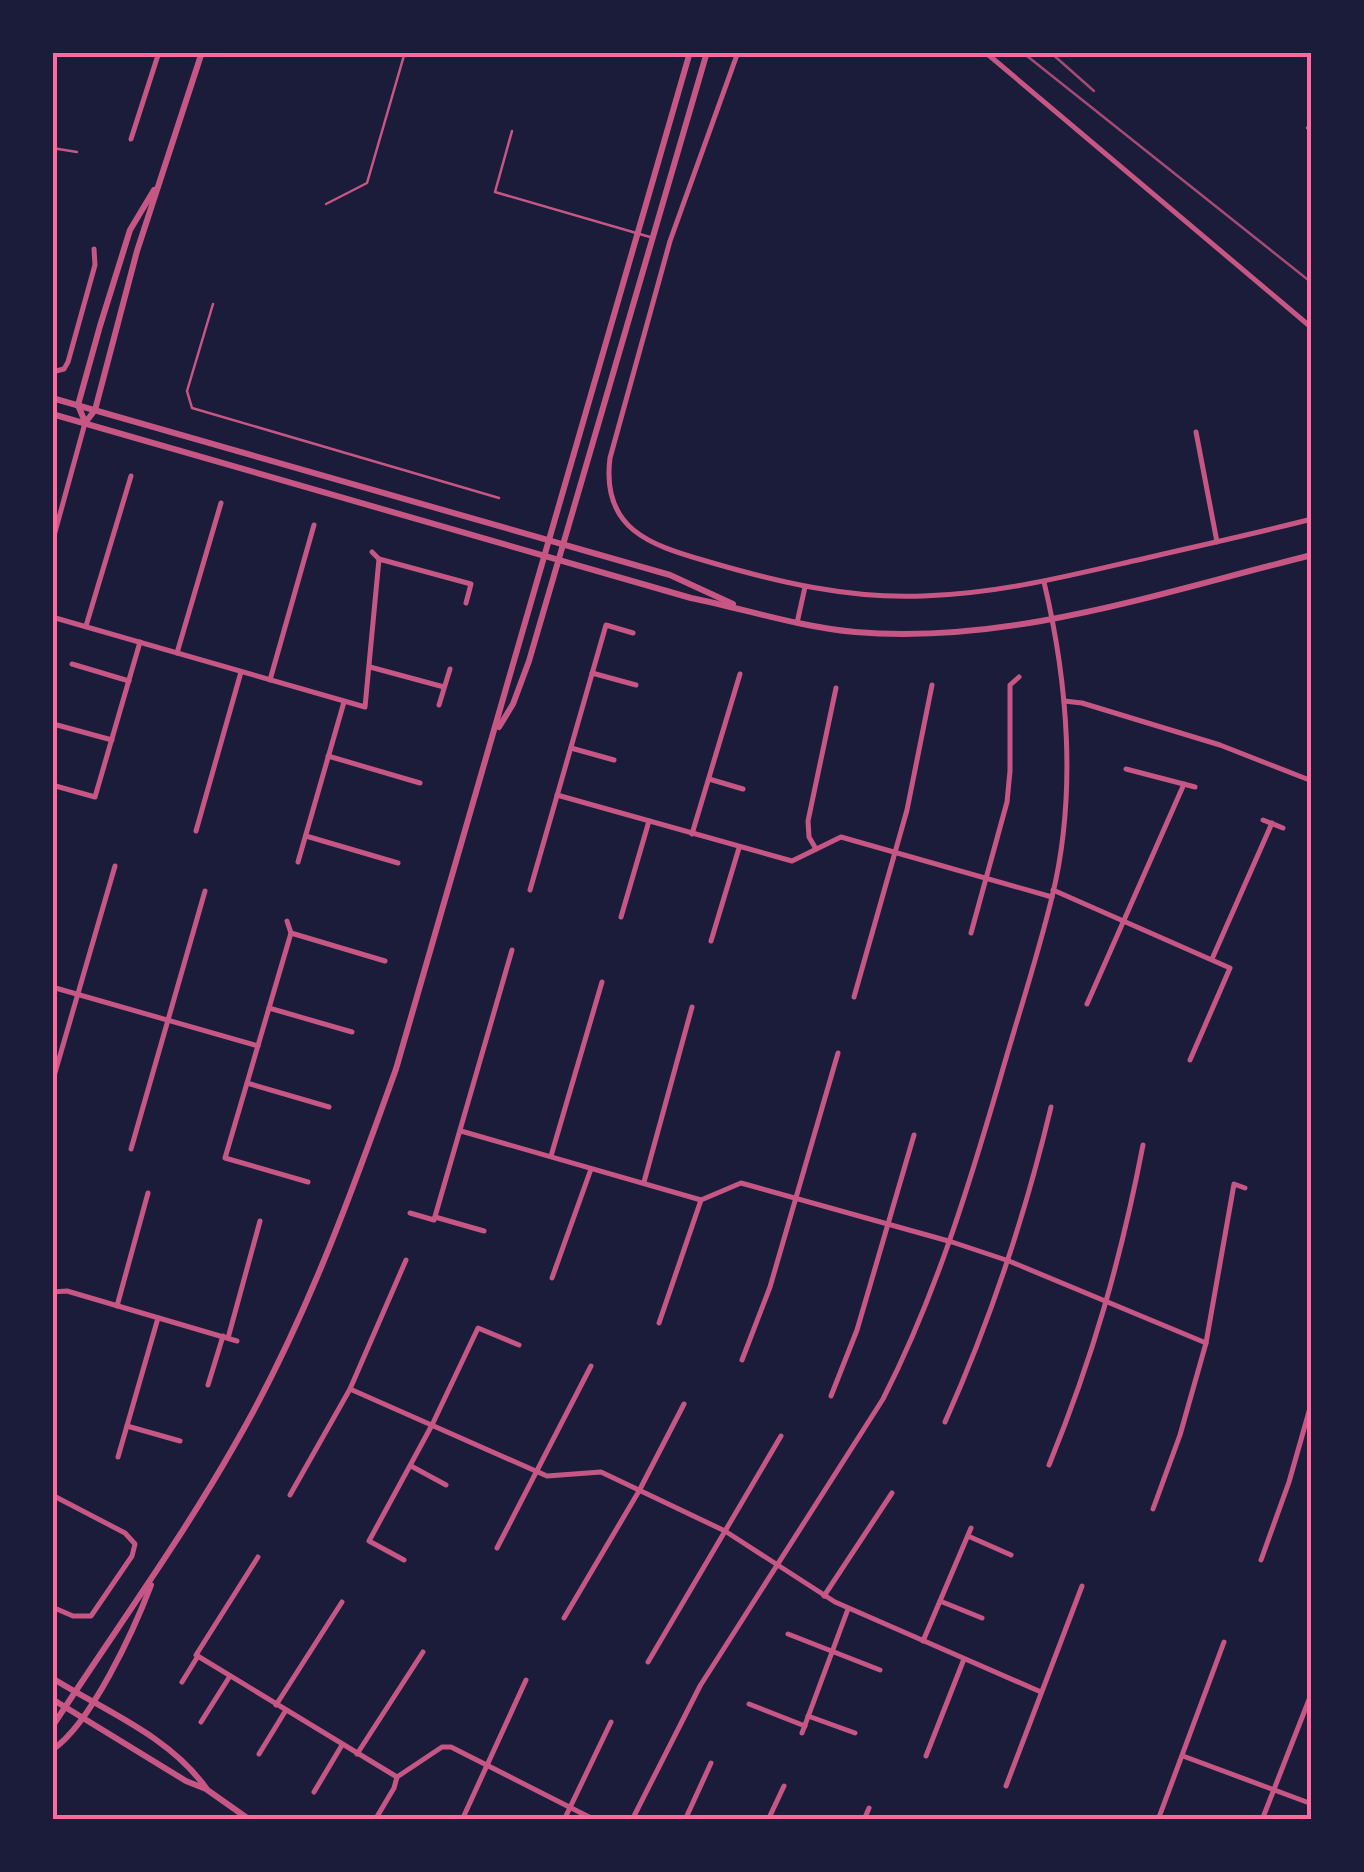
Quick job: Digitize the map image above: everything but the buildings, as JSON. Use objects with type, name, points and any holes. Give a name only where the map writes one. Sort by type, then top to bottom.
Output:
[{"type":"street","points":[[131,140],[159,52]]},
{"type":"street","points":[[52,543],[85,423],[95,410],[160,182],[202,52]]},
{"type":"street","points":[[52,1727],[235,1446],[288,1342],[342,1219],[396,1069],[690,52]]},
{"type":"street","points":[[495,732],[513,704],[523,676],[706,52]]},
{"type":"street","points":[[738,52],[670,240],[610,458],[609,487],[620,516],[630,528],[658,548],[806,586],[870,595],[922,596],[1044,582],[1312,518]]},
{"type":"street","points":[[985,52],[1312,328]]},
{"type":"street","points":[[85,423],[78,405],[130,230],[160,182]]},
{"type":"street","points":[[52,372],[64,369],[68,362],[95,264],[94,249]]},
{"type":"street","points":[[52,398],[670,575],[744,608]]},
{"type":"street","points":[[52,414],[690,598],[796,623],[855,632],[986,631],[1053,620],[1312,554]]},
{"type":"street","points":[[1196,432],[1217,542]]},
{"type":"street","points":[[86,627],[131,476]]},
{"type":"street","points":[[178,653],[221,503]]},
{"type":"street","points":[[270,680],[314,525]]},
{"type":"street","points":[[372,552],[379,560],[471,584],[466,603]]},
{"type":"street","points":[[52,617],[365,707],[379,560]]},
{"type":"street","points":[[632,1820],[700,1686],[884,1400],[952,1242],[1053,893],[1065,790],[1064,701],[1044,582]]},
{"type":"street","points":[[796,623],[806,586]]},
{"type":"street","points":[[530,890],[606,625],[633,633]]},
{"type":"street","points":[[52,785],[96,798],[140,642]]},
{"type":"street","points":[[72,664],[129,681]]},
{"type":"street","points":[[370,666],[444,687]]},
{"type":"street","points":[[439,705],[450,669]]},
{"type":"street","points":[[196,831],[241,672]]},
{"type":"street","points":[[592,672],[636,685]]},
{"type":"street","points":[[692,834],[740,674]]},
{"type":"street","points":[[971,933],[1007,802],[1010,686],[1020,677]]},
{"type":"street","points":[[854,998],[896,852],[932,686]]},
{"type":"street","points":[[816,849],[809,837],[808,822],[836,688]]},
{"type":"street","points":[[298,862],[344,701]]},
{"type":"street","points":[[1064,701],[1220,745],[1312,782]]},
{"type":"street","points":[[58,725],[112,740]]},
{"type":"street","points":[[571,748],[614,760]]},
{"type":"street","points":[[328,756],[420,783]]},
{"type":"street","points":[[1126,769],[1194,787]]},
{"type":"street","points":[[709,779],[743,789]]},
{"type":"street","points":[[1088,1004],[1184,784]]},
{"type":"street","points":[[558,795],[792,861],[838,837],[1053,893],[1125,920],[1230,968],[1190,1060]]},
{"type":"street","points":[[621,917],[650,820]]},
{"type":"street","points":[[1263,820],[1283,828]]},
{"type":"street","points":[[1212,959],[1272,823]]},
{"type":"street","points":[[306,836],[398,863]]},
{"type":"street","points":[[712,941],[739,847]]},
{"type":"street","points":[[52,1083],[115,866]]},
{"type":"street","points":[[130,1149],[205,891]]},
{"type":"street","points":[[217,1166],[226,1158],[269,1008],[290,934],[287,921]]},
{"type":"street","points":[[290,934],[385,961]]},
{"type":"street","points":[[410,1213],[434,1220],[512,950]]},
{"type":"street","points":[[551,1157],[602,982]]},
{"type":"street","points":[[52,987],[258,1046]]},
{"type":"street","points":[[269,1008],[352,1032]]},
{"type":"street","points":[[644,1182],[692,1008]]},
{"type":"street","points":[[742,1360],[770,1287],[838,1052]]},
{"type":"street","points":[[247,1083],[329,1107]]},
{"type":"street","points":[[945,1422],[982,1338],[1009,1261],[1051,1107]]},
{"type":"street","points":[[461,1130],[701,1200],[741,1183],[952,1242],[1009,1261],[1206,1343]]},
{"type":"street","points":[[831,1396],[857,1330],[914,1134]]},
{"type":"street","points":[[1049,1465],[1083,1382],[1108,1301],[1143,1145]]},
{"type":"street","points":[[226,1158],[308,1182]]},
{"type":"street","points":[[552,1278],[590,1169]]},
{"type":"street","points":[[1153,1510],[1180,1436],[1206,1343],[1234,1184],[1245,1188]]},
{"type":"street","points":[[116,1306],[148,1193]]},
{"type":"street","points":[[659,1323],[701,1200]]},
{"type":"street","points":[[435,1217],[484,1231]]},
{"type":"street","points":[[208,1385],[260,1222]]},
{"type":"street","points":[[290,1495],[350,1388],[406,1260]]},
{"type":"street","points":[[52,1292],[67,1291],[237,1341]]},
{"type":"street","points":[[118,1456],[158,1318]]},
{"type":"street","points":[[404,1560],[369,1541],[411,1466],[478,1328],[519,1345]]},
{"type":"street","points":[[497,1548],[590,1366]]},
{"type":"street","points":[[350,1388],[538,1472],[552,1476],[597,1472],[725,1530],[824,1596],[1041,1692]]},
{"type":"street","points":[[1260,1560],[1289,1482],[1312,1401]]},
{"type":"street","points":[[564,1618],[639,1491],[684,1404]]},
{"type":"street","points":[[127,1426],[180,1441]]},
{"type":"street","points":[[648,1662],[781,1436]]},
{"type":"street","points":[[411,1466],[446,1485]]},
{"type":"street","points":[[824,1596],[892,1492]]},
{"type":"street","points":[[52,1494],[126,1533],[135,1544],[132,1556],[90,1616],[73,1616],[52,1607]]},
{"type":"street","points":[[923,1641],[971,1528]]},
{"type":"street","points":[[968,1536],[1012,1555]]},
{"type":"street","points":[[182,1682],[258,1557]]},
{"type":"street","points":[[52,1750],[92,1702],[122,1654],[155,1574]]},
{"type":"street","points":[[1006,1786],[1082,1586]]},
{"type":"street","points":[[940,1601],[982,1618]]},
{"type":"street","points":[[276,1705],[342,1602]]},
{"type":"street","points":[[749,1704],[804,1729],[849,1608]]},
{"type":"street","points":[[788,1634],[880,1670]]},
{"type":"street","points":[[1158,1820],[1224,1642]]},
{"type":"street","points":[[357,1754],[422,1652]]},
{"type":"street","points":[[198,1656],[397,1777]]},
{"type":"street","points":[[926,1756],[964,1659]]},
{"type":"street","points":[[201,1722],[230,1676]]},
{"type":"street","points":[[52,1678],[160,1743],[194,1771],[206,1789]]},
{"type":"street","points":[[462,1820],[484,1764],[526,1680]]},
{"type":"street","points":[[1262,1820],[1312,1692]]},
{"type":"street","points":[[52,1698],[186,1781],[206,1789],[250,1820]]},
{"type":"street","points":[[259,1754],[286,1710]]},
{"type":"street","points":[[808,1716],[854,1734]]},
{"type":"street","points":[[564,1820],[611,1722]]},
{"type":"street","points":[[314,1792],[342,1745]]},
{"type":"street","points":[[375,1820],[397,1777],[442,1747],[451,1747],[595,1820]]},
{"type":"street","points":[[1183,1756],[1312,1804]]},
{"type":"street","points":[[685,1820],[711,1763]]},
{"type":"street","points":[[768,1820],[784,1786]]},
{"type":"street","points":[[864,1820],[869,1808]]},
{"type":"lane","points":[[326,204],[367,183],[405,52]]},
{"type":"lane","points":[[1308,128],[1312,123]]},
{"type":"lane","points":[[512,132],[495,192],[651,238]]},
{"type":"lane","points":[[52,148],[77,152]]},
{"type":"lane","points":[[213,304],[187,391],[192,408],[499,498]]},
{"type":"tram line","points":[[1022,52],[1312,283]]},
{"type":"tram line","points":[[1050,52],[1094,91]]}]
